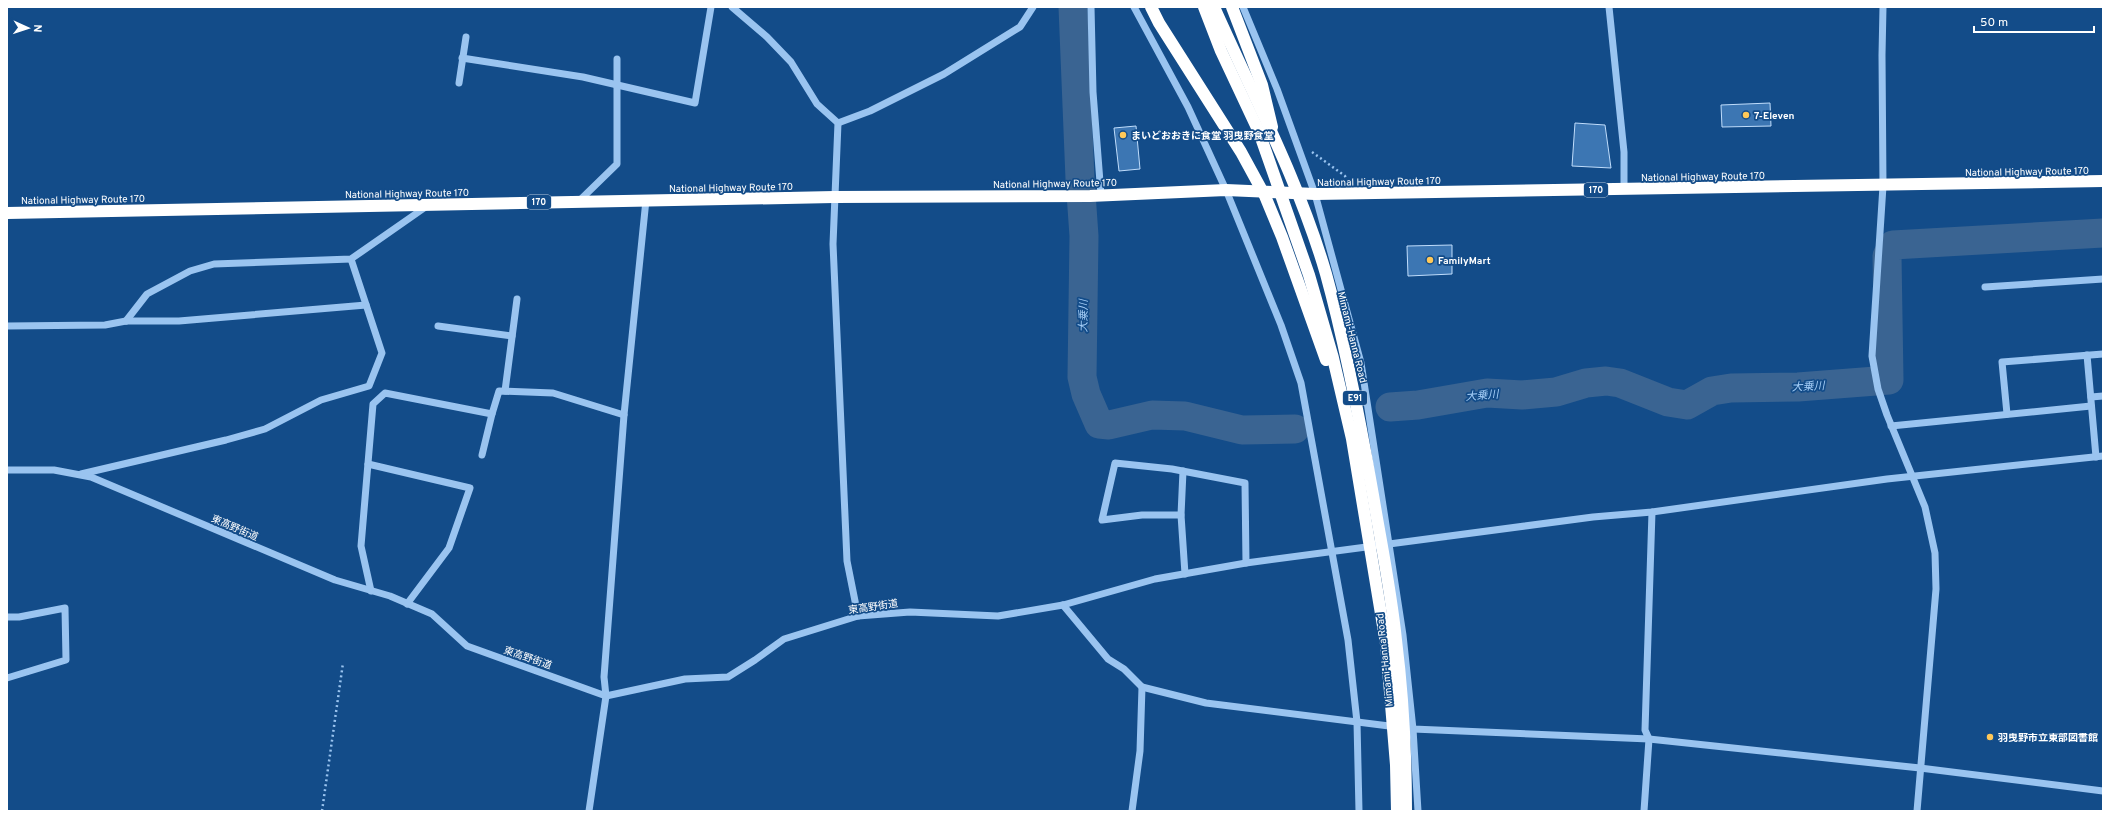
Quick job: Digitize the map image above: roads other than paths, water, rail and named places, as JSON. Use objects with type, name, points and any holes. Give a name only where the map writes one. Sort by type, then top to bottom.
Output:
[{"type":"highway","points":[[1151,7],[1159,23],[1251,170],[1265,196],[1301,287],[1352,439]]},
{"type":"highway","name":"Mimami-Hanna Road","points":[[1204,7],[1221,52],[1259,132],[1310,275],[1333,358],[1352,439],[1386,644],[1396,765],[1397,811]]},
{"type":"highway","name":"Mimami-Hanna Road","points":[[1214,7],[1251,89],[1275,137],[1325,273],[1357,402],[1396,639],[1406,766],[1406,811]]},
{"type":"highway","points":[[1232,7],[1262,84],[1275,137]]},
{"type":"highway","name":"National Highway Route 170","points":[[7,213],[834,197],[1095,196],[1226,190],[1315,194],[1883,186],[2103,181]]},
{"type":"street","points":[[462,58],[583,77],[695,103],[711,7]]},
{"type":"street","points":[[732,7],[767,37],[791,62],[817,104],[838,123]]},
{"type":"street","points":[[838,123],[870,111],[944,74],[1020,27],[1033,7]]},
{"type":"street","points":[[1092,7],[1095,196]]},
{"type":"street","points":[[1134,7],[1188,107],[1226,190],[1281,325],[1301,384],[1348,640],[1357,722],[1359,811]]},
{"type":"street","points":[[1243,7],[1277,89],[1315,194],[1361,363],[1403,635],[1413,729],[1418,811]]},
{"type":"street","points":[[1609,7],[1622,131],[1624,189]]},
{"type":"street","points":[[1883,7],[1883,186],[1872,356],[1874,374],[1878,389],[1891,426],[1925,508],[1935,553],[1936,589],[1916,811]]},
{"type":"street","points":[[458,83],[466,37]]},
{"type":"street","points":[[578,202],[617,164],[617,59]]},
{"type":"street","points":[[838,123],[833,244],[847,560],[858,616]]},
{"type":"street","points":[[589,811],[606,696],[604,677],[624,415],[646,200]]},
{"type":"street","points":[[126,321],[148,294],[190,271],[214,264],[351,259],[429,204]]},
{"type":"street","points":[[77,475],[226,440],[265,429],[321,400],[369,386],[382,353],[351,259]]},
{"type":"street","points":[[1985,287],[2103,279]]},
{"type":"street","points":[[505,391],[517,299]]},
{"type":"street","points":[[7,326],[105,325],[126,321],[179,321],[366,305]]},
{"type":"street","points":[[438,326],[512,336]]},
{"type":"street","points":[[2007,414],[2002,362],[2103,354]]},
{"type":"street","points":[[2087,356],[2092,406],[2100,457]]},
{"type":"street","points":[[482,455],[499,391],[553,393],[624,415]]},
{"type":"street","points":[[371,591],[361,546],[373,404],[385,393],[492,414]]},
{"type":"street","points":[[2091,397],[2103,396]]},
{"type":"street","points":[[1891,426],[2092,406]]},
{"type":"street","name":"東高野街道","points":[[7,470],[54,470],[105,483],[335,580],[371,591],[432,614],[467,646],[606,696],[685,679],[728,677],[784,639],[858,616],[910,612],[998,616],[1063,605],[1155,579],[1246,563],[1593,517],[1652,512],[1887,479],[2100,457]]},
{"type":"street","points":[[1180,514],[1142,515],[1102,520],[1115,463],[1183,471],[1245,483],[1246,563]]},
{"type":"street","points":[[368,464],[470,488],[449,548],[407,604]]},
{"type":"street","points":[[1183,471],[1180,514],[1185,574]]},
{"type":"street","points":[[1644,811],[1649,739],[1645,730],[1652,512]]},
{"type":"street","points":[[1063,605],[1108,659],[1124,669],[1142,687],[1206,703],[1413,729],[1649,739],[1920,768],[2103,791]]},
{"type":"street","points":[[7,616],[20,617],[65,608],[66,660],[7,678]]},
{"type":"street","points":[[1132,811],[1140,751],[1142,687]]},
{"type":"waterway","name":"大乗川","points":[[1073,7],[1080,179],[1084,236],[1082,377],[1086,394],[1099,424],[1109,425],[1152,415],[1185,416],[1242,430],[1295,429]]},
{"type":"waterway","name":"大乗川","points":[[1390,407],[1418,405],[1487,393],[1522,395],[1556,392],[1586,383],[1606,381],[1620,383],[1668,402],[1687,405],[1712,391],[1731,388],[1798,387],[1889,380],[1887,256],[1893,245],[2103,233]]},
{"type":"place","name":"7-Eleven","points":[[1746,115]]},
{"type":"place","name":"まいどおおきに食堂 羽曳野食堂","points":[[1123,135]]},
{"type":"place","name":"FamilyMart","points":[[1430,260]]},
{"type":"place","name":"羽曳野市立東部図書館","points":[[1990,737]]}]
